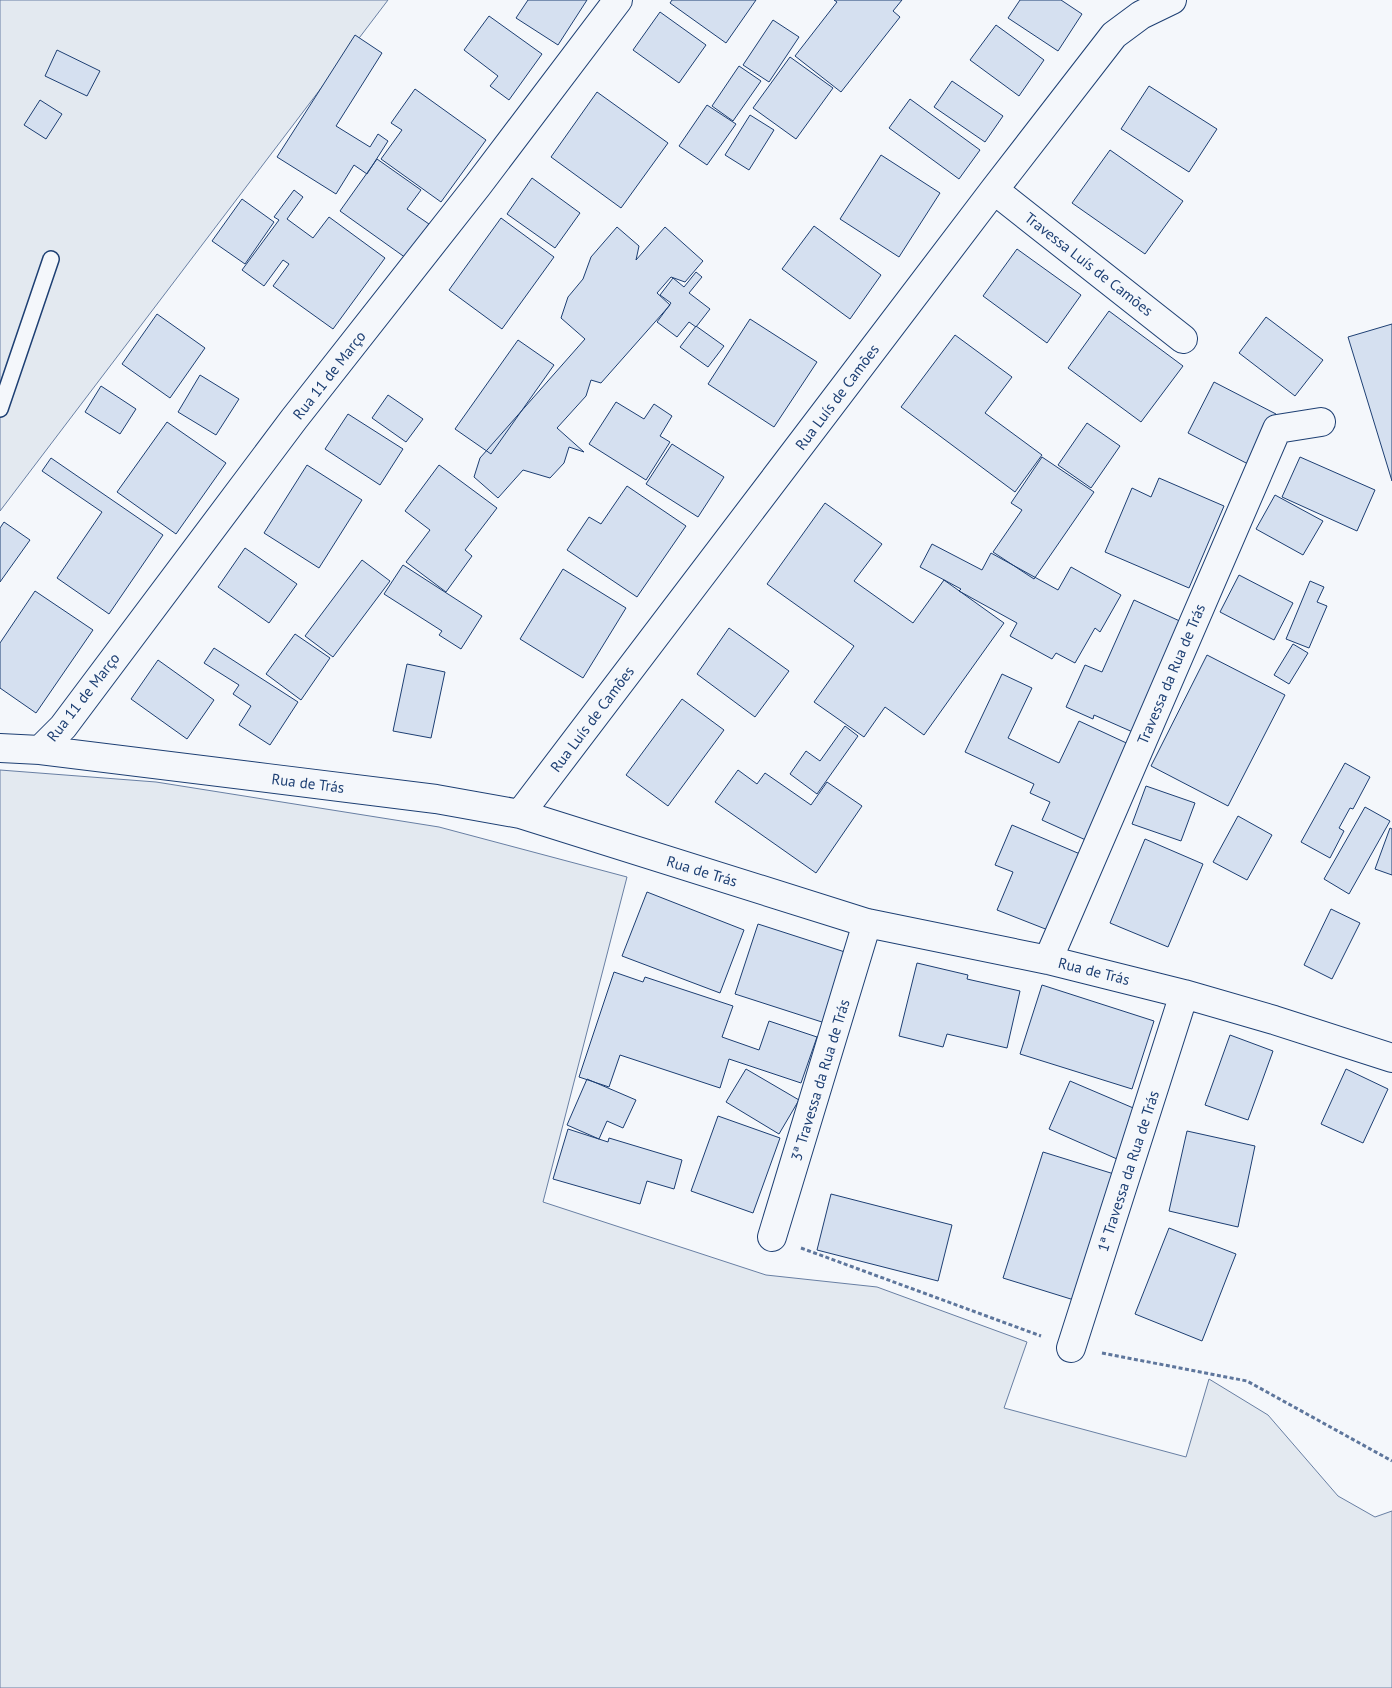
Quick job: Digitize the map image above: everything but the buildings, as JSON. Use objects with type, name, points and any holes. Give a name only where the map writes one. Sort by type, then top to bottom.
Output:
[{"type":"street","name":"Rua 11 de Março","points":[[40,750],[63,727],[294,420],[478,185],[618,0]]},
{"type":"street","name":"Rua Luís de Camões","points":[[520,814],[1114,35],[1141,16],[1172,0]]},
{"type":"street","name":"Travessa Luís de Camões","points":[[994,190],[1183,338]]},
{"type":"street","name":"Travessa da Rua de Trás","points":[[1048,960],[1277,429],[1321,422]]},
{"type":"street","name":"Rua de Trás","points":[[0,748],[40,750],[436,799],[520,814],[867,923],[1048,960],[1184,994],[1274,1020],[1392,1058]]},
{"type":"street","name":"3ª Travessa da Rua de Trás","points":[[772,1237],[867,923]]},
{"type":"street","name":"1ª Travessa da Rua de Trás","points":[[1072,1348],[1184,994]]},
{"type":"lane","points":[[0,410],[51,258]]},
{"type":"shaded area","points":[[0,0],[388,0],[0,511]]},
{"type":"shaded area","points":[[0,770],[156,782],[439,827],[627,877],[543,1202],[766,1275],[877,1287],[1027,1342],[1004,1408],[1186,1457],[1209,1379],[1268,1415],[1338,1496],[1375,1517],[1392,1511],[1392,1688],[0,1688]]}]
